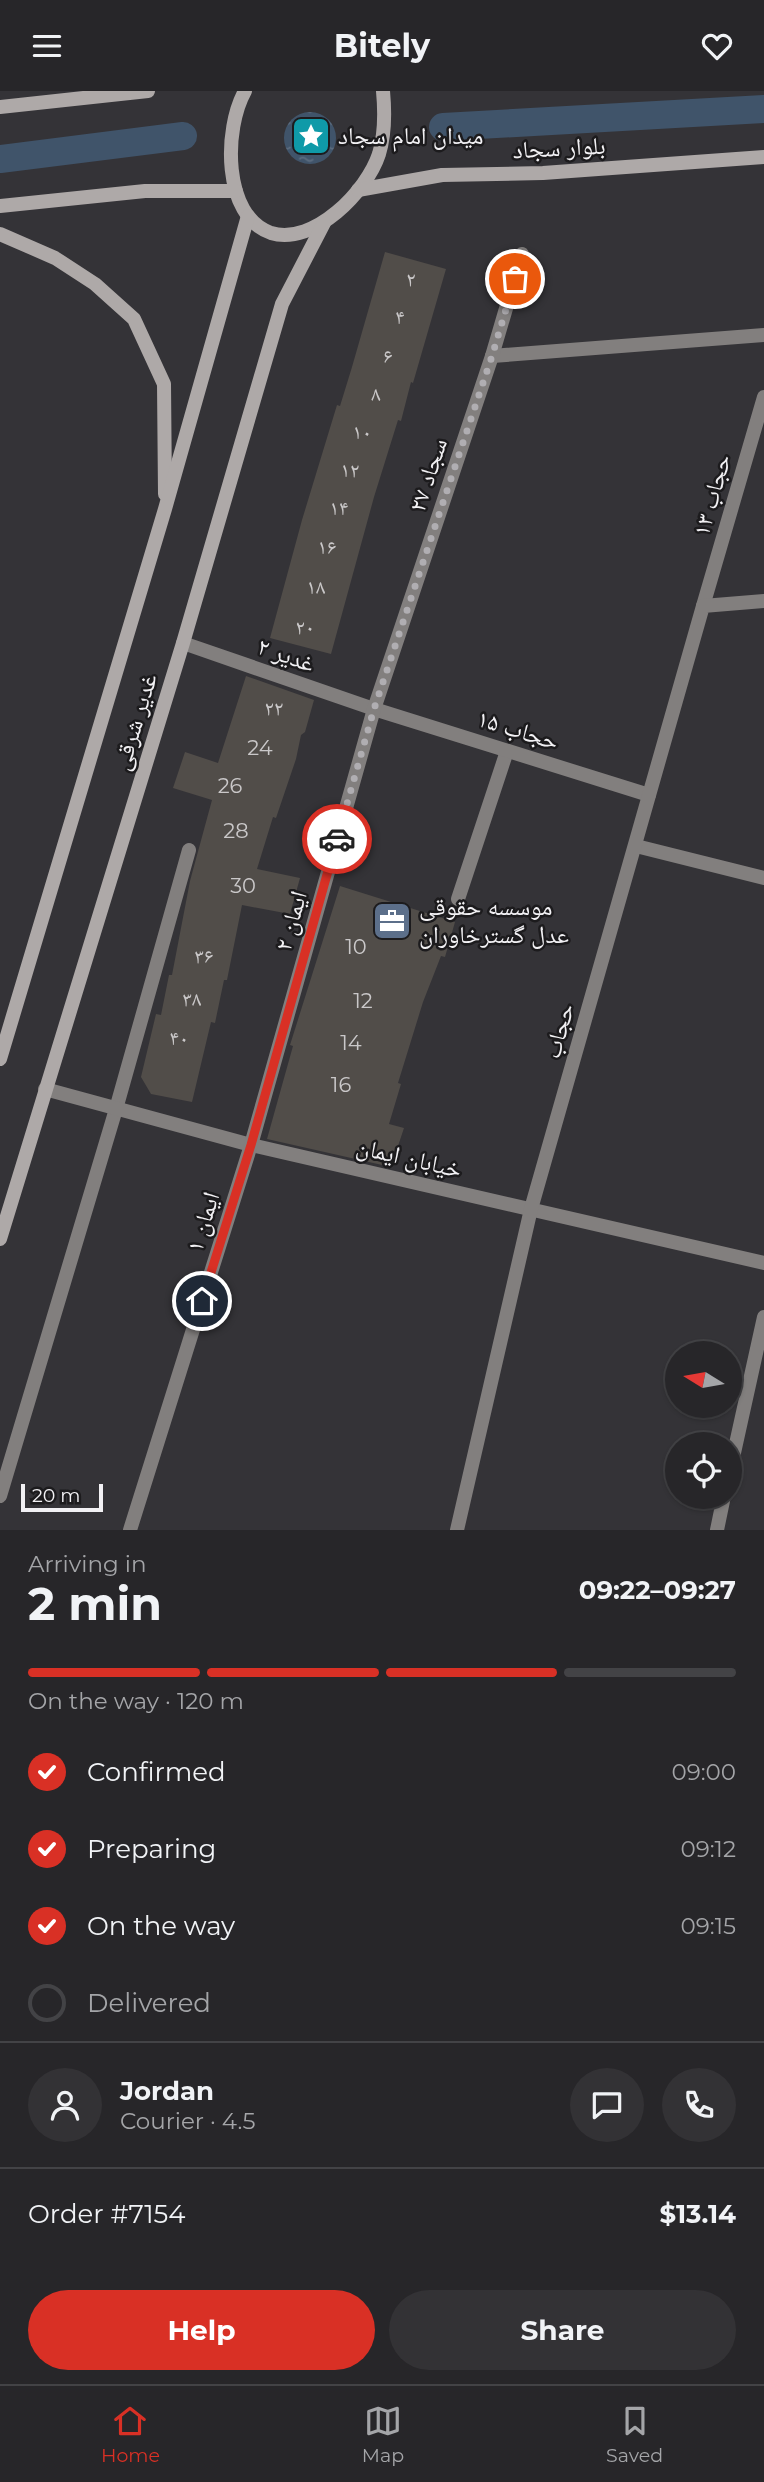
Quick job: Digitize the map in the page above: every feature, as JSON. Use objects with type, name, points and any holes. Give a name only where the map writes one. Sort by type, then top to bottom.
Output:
[{"type":"main road","points":[[0,107],[148,91]]},
{"type":"main road","points":[[245,91],[237,104],[231,143],[230,166],[236,191],[248,216],[271,233],[299,235],[324,223],[358,190],[379,155],[385,116],[383,91]]},
{"type":"main road","name":"بلوار سجاد","points":[[358,190],[442,175],[543,173],[764,157]]},
{"type":"main road","points":[[0,206],[145,191],[236,191]]},
{"type":"main road","name":"غدیر شرقی","points":[[0,1059],[165,509],[248,216]]},
{"type":"main road","name":"غدیر شرقی","points":[[0,1239],[183,643],[282,304],[324,223]]},
{"type":"main road","points":[[0,234],[55,258],[95,283],[134,319],[164,384],[165,509]]},
{"type":"street","name":"سجاد ۲۷","points":[[374,709],[492,356],[522,254]]},
{"type":"street","points":[[492,356],[764,335]]},
{"type":"street","name":"حجاب ۱۳","points":[[703,606],[764,397]]},
{"type":"street","points":[[703,606],[764,601]]},
{"type":"street","name":"حجاب","points":[[457,1530],[531,1209],[703,606]]},
{"type":"street","name":"غدیر ۲","points":[[183,643],[374,709]]},
{"type":"street","name":"حجاب ۱۵","points":[[374,709],[649,795]]},
{"type":"street","name":"ایمان ۲","points":[[251,1145],[374,709]]},
{"type":"street","points":[[458,899],[507,751]]},
{"type":"street","points":[[636,846],[764,878]]},
{"type":"street","points":[[0,1496],[116,1109],[189,850]]},
{"type":"street","name":"خیابان ایمان","points":[[45,1089],[251,1145],[764,1263]]},
{"type":"street","name":"ایمان ۱","points":[[130,1530],[251,1145]]},
{"type":"street","points":[[739,1432],[764,1317]]},
{"type":"street","points":[[717,1530],[721,1509]]},
{"type":"water","points":[[310,112],[329,119],[336,138],[329,157],[310,164],[291,157],[284,138],[291,119]]},
{"type":"building","points":[[385,252],[446,269],[401,421],[398,420],[374,497],[331,654],[270,638],[302,520],[337,405],[340,406]]},
{"type":"building","points":[[246,676],[314,700],[257,869],[300,878],[290,914],[242,905],[227,980],[224,980],[215,1023],[211,1022],[192,1102],[151,1094],[141,1077],[156,1014],[161,1015],[169,975],[172,975],[190,881],[212,800],[173,788],[185,752],[218,763]]},
{"type":"building","points":[[340,886],[455,922],[445,957],[441,956],[423,1002],[398,1083],[401,1084],[389,1124],[404,1128],[391,1167],[267,1139],[293,1046],[290,1045]]},
{"type":"waterway","points":[[443,127],[764,109]]},
{"type":"waterway","points":[[0,159],[183,136]]},
{"type":"way so far","points":[[337,839],[374,709],[492,356],[515,279]]},
{"type":"place","name":"میدان امام سجاد","points":[[311,136]]},
{"type":"place","name":"موسسه حقوقی عدل گسترخاوران","points":[[392,921]]},
{"type":"route","points":[[202,1301],[251,1145],[337,839]]}]
